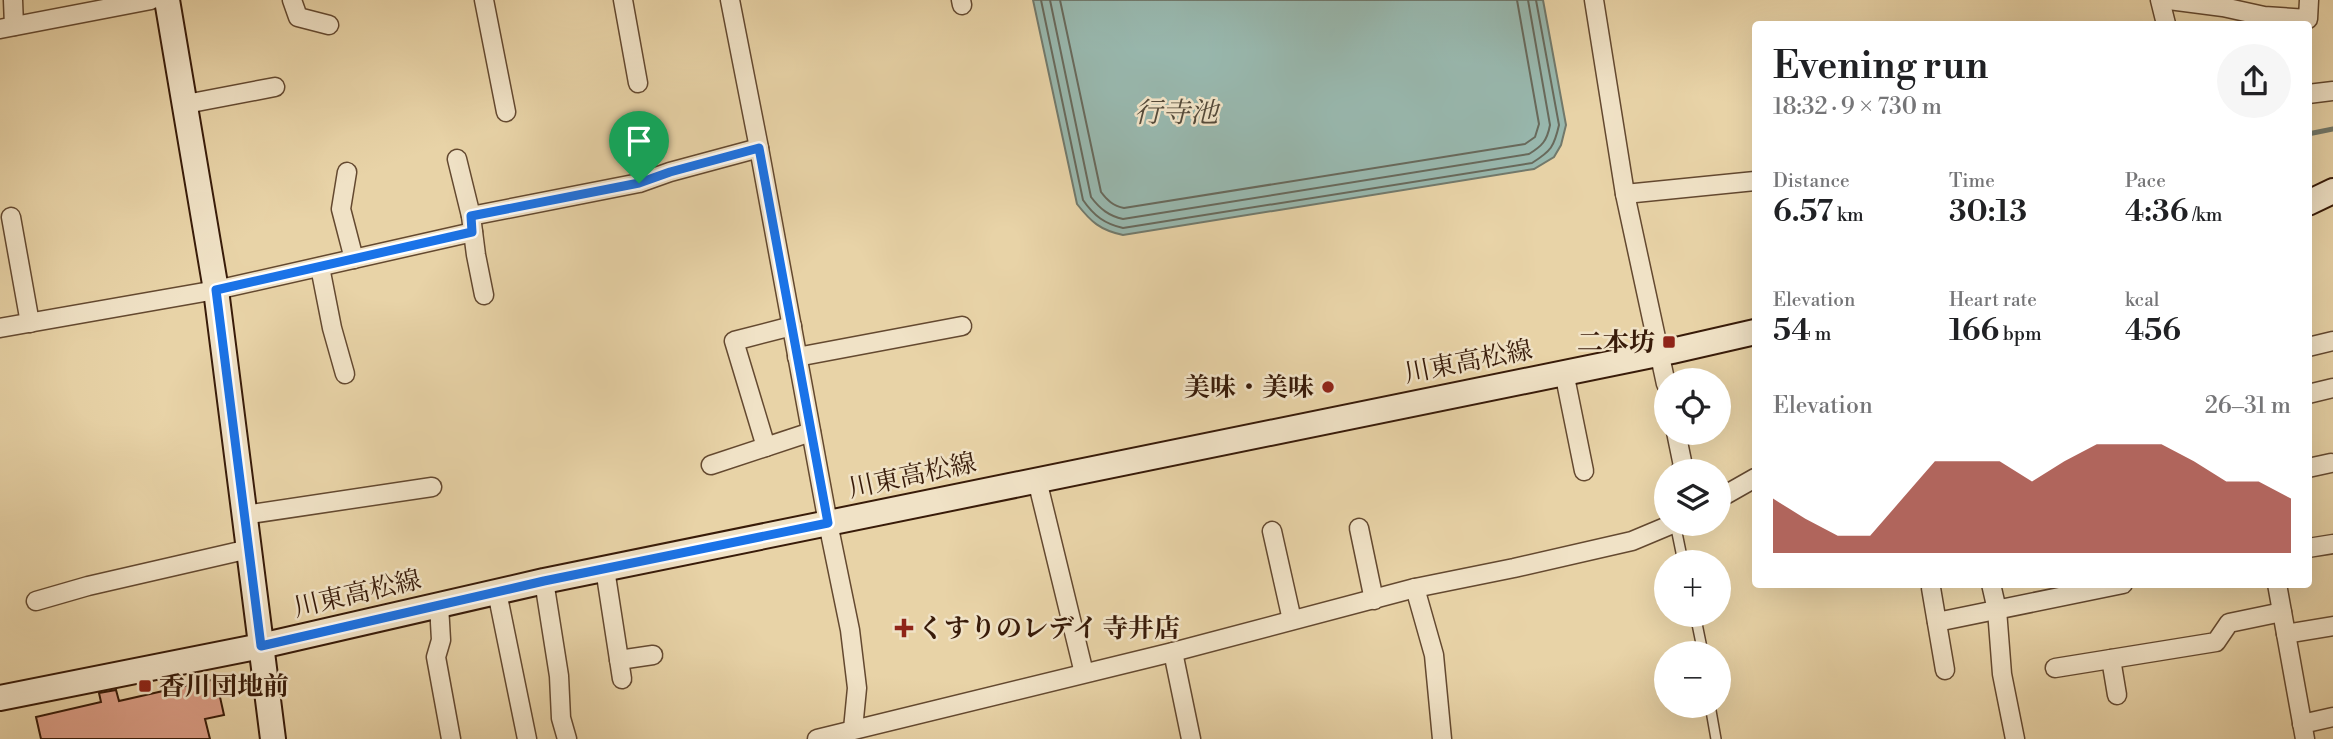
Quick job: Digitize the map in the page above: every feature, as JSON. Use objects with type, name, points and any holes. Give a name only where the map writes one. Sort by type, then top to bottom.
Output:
[{"type":"main road","points":[[167,0],[216,290],[273,739]]},
{"type":"main road","points":[[2312,200],[2333,191]]},
{"type":"main road","name":"川東高松線","points":[[0,698],[261,646],[544,581],[1752,333]]},
{"type":"street","points":[[13,0],[7,27],[151,0]]},
{"type":"street","points":[[292,0],[298,17],[329,25]]},
{"type":"street","points":[[484,0],[506,112]]},
{"type":"street","points":[[623,0],[638,83]]},
{"type":"street","points":[[730,0],[850,629],[857,688],[853,729]]},
{"type":"street","points":[[1594,0],[1625,194],[1663,368]]},
{"type":"street","points":[[2160,0],[2165,21]]},
{"type":"street","points":[[2170,0],[2264,16],[2308,19],[2309,0]]},
{"type":"street","points":[[186,104],[275,87]]},
{"type":"street","points":[[2312,94],[2333,91]]},
{"type":"street","points":[[0,328],[216,290],[354,259],[472,224],[639,183],[759,148]]},
{"type":"street","points":[[457,159],[484,295]]},
{"type":"street","points":[[347,172],[341,209],[354,259]]},
{"type":"street","points":[[1625,194],[1752,181]]},
{"type":"street","points":[[11,217],[30,323]]},
{"type":"street","points":[[320,267],[332,328],[345,374]]},
{"type":"street","points":[[766,447],[734,341],[792,326]]},
{"type":"street","points":[[797,356],[962,326]]},
{"type":"street","points":[[2312,346],[2333,341]]},
{"type":"street","points":[[1564,372],[1584,471]]},
{"type":"street","points":[[2312,393],[2333,388]]},
{"type":"street","points":[[711,465],[811,432]]},
{"type":"street","points":[[2312,467],[2331,463]]},
{"type":"street","points":[[1037,480],[1084,673]]},
{"type":"street","points":[[1731,492],[1752,480]]},
{"type":"street","points":[[244,515],[432,487]]},
{"type":"street","points":[[1359,528],[1374,600]]},
{"type":"street","points":[[1272,531],[1292,620]]},
{"type":"street","points":[[817,739],[1172,652],[1415,588],[1632,541],[1654,532]]},
{"type":"street","points":[[2312,547],[2333,544]]},
{"type":"street","points":[[36,601],[88,586],[249,549]]},
{"type":"street","points":[[605,569],[622,680]]},
{"type":"street","points":[[544,581],[558,676],[561,718],[567,739]]},
{"type":"street","points":[[1415,588],[1434,655],[1442,739]]},
{"type":"street","points":[[1931,588],[1945,670]]},
{"type":"street","points":[[1992,588],[1997,610],[2002,674],[2015,739]]},
{"type":"street","points":[[1937,622],[2104,588]]},
{"type":"street","points":[[2278,588],[2304,732],[2333,717]]},
{"type":"street","points":[[497,592],[527,739]]},
{"type":"street","points":[[439,605],[441,640],[436,657],[452,739]]},
{"type":"street","points":[[2054,668],[2216,642],[2229,623],[2282,612]]},
{"type":"street","points":[[2286,634],[2333,626]]},
{"type":"street","points":[[1172,652],[1191,739]]},
{"type":"street","points":[[618,660],[653,655]]},
{"type":"street","points":[[2110,659],[2117,695]]},
{"type":"lane","points":[[1712,718],[1716,739]]},
{"type":"water","name":"行寺池","points":[[1033,0],[1543,0],[1566,125],[1561,145],[1554,157],[1534,169],[1123,235],[1115,233],[1097,224],[1077,204]]},
{"type":"building","points":[[216,679],[224,715],[205,719],[210,739],[41,739],[36,717],[101,702],[99,693],[116,690],[119,701]]},
{"type":"waterway","points":[[2312,133],[2333,129]]},
{"type":"place","name":"二本坊","points":[[1669,342]]},
{"type":"place","name":"美味・美味","points":[[1328,387]]},
{"type":"place","name":"くすりのレデイ 寺井店","points":[[904,628]]},
{"type":"place","name":"香川団地前","points":[[145,686]]},
{"type":"route","points":[[759,148],[828,523],[544,581],[261,646],[216,290],[472,232],[471,216],[639,183],[759,148]]}]
